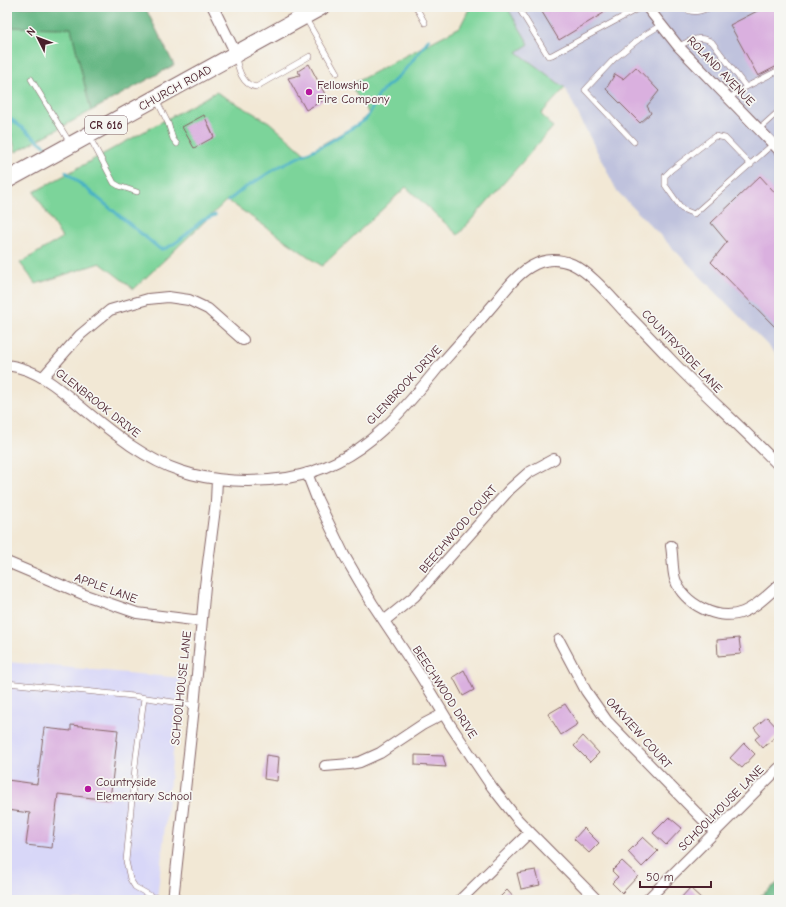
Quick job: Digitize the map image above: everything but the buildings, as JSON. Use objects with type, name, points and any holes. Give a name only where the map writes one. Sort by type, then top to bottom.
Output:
[{"type":"main road","name":"CHURCH ROAD","points":[[7,180],[322,7]]},
{"type":"street","points":[[213,7],[236,54]]},
{"type":"street","name":"ROLAND AVENUE","points":[[647,7],[678,46],[776,147]]},
{"type":"street","name":"GLENBROOK DRIVE","points":[[7,365],[24,369],[43,377],[108,428],[149,456],[180,471],[207,478],[218,479],[262,480],[287,478],[324,468],[348,455],[382,430],[422,388],[502,293],[522,272],[532,265],[543,261],[562,261]]},
{"type":"street","name":"COUNTRYSIDE LANE","points":[[562,261],[577,266],[608,293],[693,382],[779,466]]},
{"type":"street","points":[[43,377],[80,335],[110,310],[148,299],[168,297],[189,300],[208,309],[243,340]]},
{"type":"street","name":"BEECHWOOD COURT","points":[[384,621],[415,596],[505,495],[528,473],[554,459]]},
{"type":"street","name":"BEECHWOOD DRIVE","points":[[307,473],[317,499],[344,555],[443,714],[500,798],[530,832],[597,900]]},
{"type":"street","name":"SCHOOLHOUSE LANE","points":[[173,900],[194,705],[206,573],[218,479]]},
{"type":"street","points":[[672,546],[673,572],[676,581],[688,599],[708,612],[730,615],[741,613],[751,608],[779,585]]},
{"type":"street","name":"APPLE LANE","points":[[7,562],[84,595],[137,613],[201,621]]},
{"type":"street","name":"OAKVIEW COURT","points":[[558,640],[586,691],[607,721],[715,832]]},
{"type":"street","points":[[325,766],[360,762],[380,753],[422,725],[443,714]]},
{"type":"street","name":"SCHOOLHOUSE LANE","points":[[647,900],[779,768]]},
{"type":"street","points":[[460,900],[530,832]]},
{"type":"lane","points":[[416,7],[425,23]]},
{"type":"lane","points":[[518,7],[548,56],[552,56],[641,7]]},
{"type":"lane","points":[[683,7],[684,9],[693,12],[702,11],[711,7]]},
{"type":"lane","points":[[305,16],[337,73]]},
{"type":"lane","points":[[634,142],[585,90],[614,59],[643,36],[661,26]]},
{"type":"lane","points":[[678,46],[701,37],[707,38],[712,42],[746,87]]},
{"type":"lane","points":[[236,54],[241,75],[251,86],[256,87],[310,56]]},
{"type":"lane","points":[[729,98],[746,87],[779,70]]},
{"type":"lane","points":[[31,79],[71,144]]},
{"type":"lane","points":[[156,98],[168,123],[173,139],[177,144]]},
{"type":"lane","points":[[759,129],[779,111]]},
{"type":"lane","points":[[88,135],[114,183],[137,192]]},
{"type":"lane","points":[[751,165],[725,138],[715,136],[671,170],[665,176],[665,185],[682,209],[694,214],[751,165],[776,147]]},
{"type":"lane","points":[[7,683],[194,705]]},
{"type":"lane","points":[[144,698],[136,757],[126,861],[130,879],[136,887],[153,897],[173,900]]},
{"type":"shaded area","points":[[507,7],[779,7],[779,357],[617,191],[565,88],[517,52],[529,44]]},
{"type":"shaded area","name":"Countryside Elementary School","points":[[7,662],[181,678],[157,900],[7,900]]},
{"type":"green space","points":[[7,7],[145,7],[174,65],[91,111],[71,28],[7,27]]},
{"type":"green space","points":[[470,7],[507,7],[529,44],[517,52],[565,88],[541,114],[553,127],[458,235],[406,187],[322,266],[227,200],[134,289],[100,263],[36,284],[20,263],[62,238],[34,192],[216,92],[269,122],[305,154],[358,124],[369,114],[350,85],[460,27]]},
{"type":"green space","points":[[7,27],[71,28],[91,111],[16,152],[7,119]]},
{"type":"green space","points":[[779,882],[779,900],[755,900]]},
{"type":"waterway","points":[[228,201],[243,189],[280,166],[326,144],[365,120],[384,88],[406,69],[429,39]]},
{"type":"waterway","points":[[7,116],[45,146]]},
{"type":"waterway","points":[[66,172],[160,249],[165,249],[176,243],[203,220],[215,215]]},
{"type":"place","name":"Fellowship Fire Company","points":[[309,92]]},
{"type":"place","name":"Countryside Elementary School","points":[[88,789]]}]
